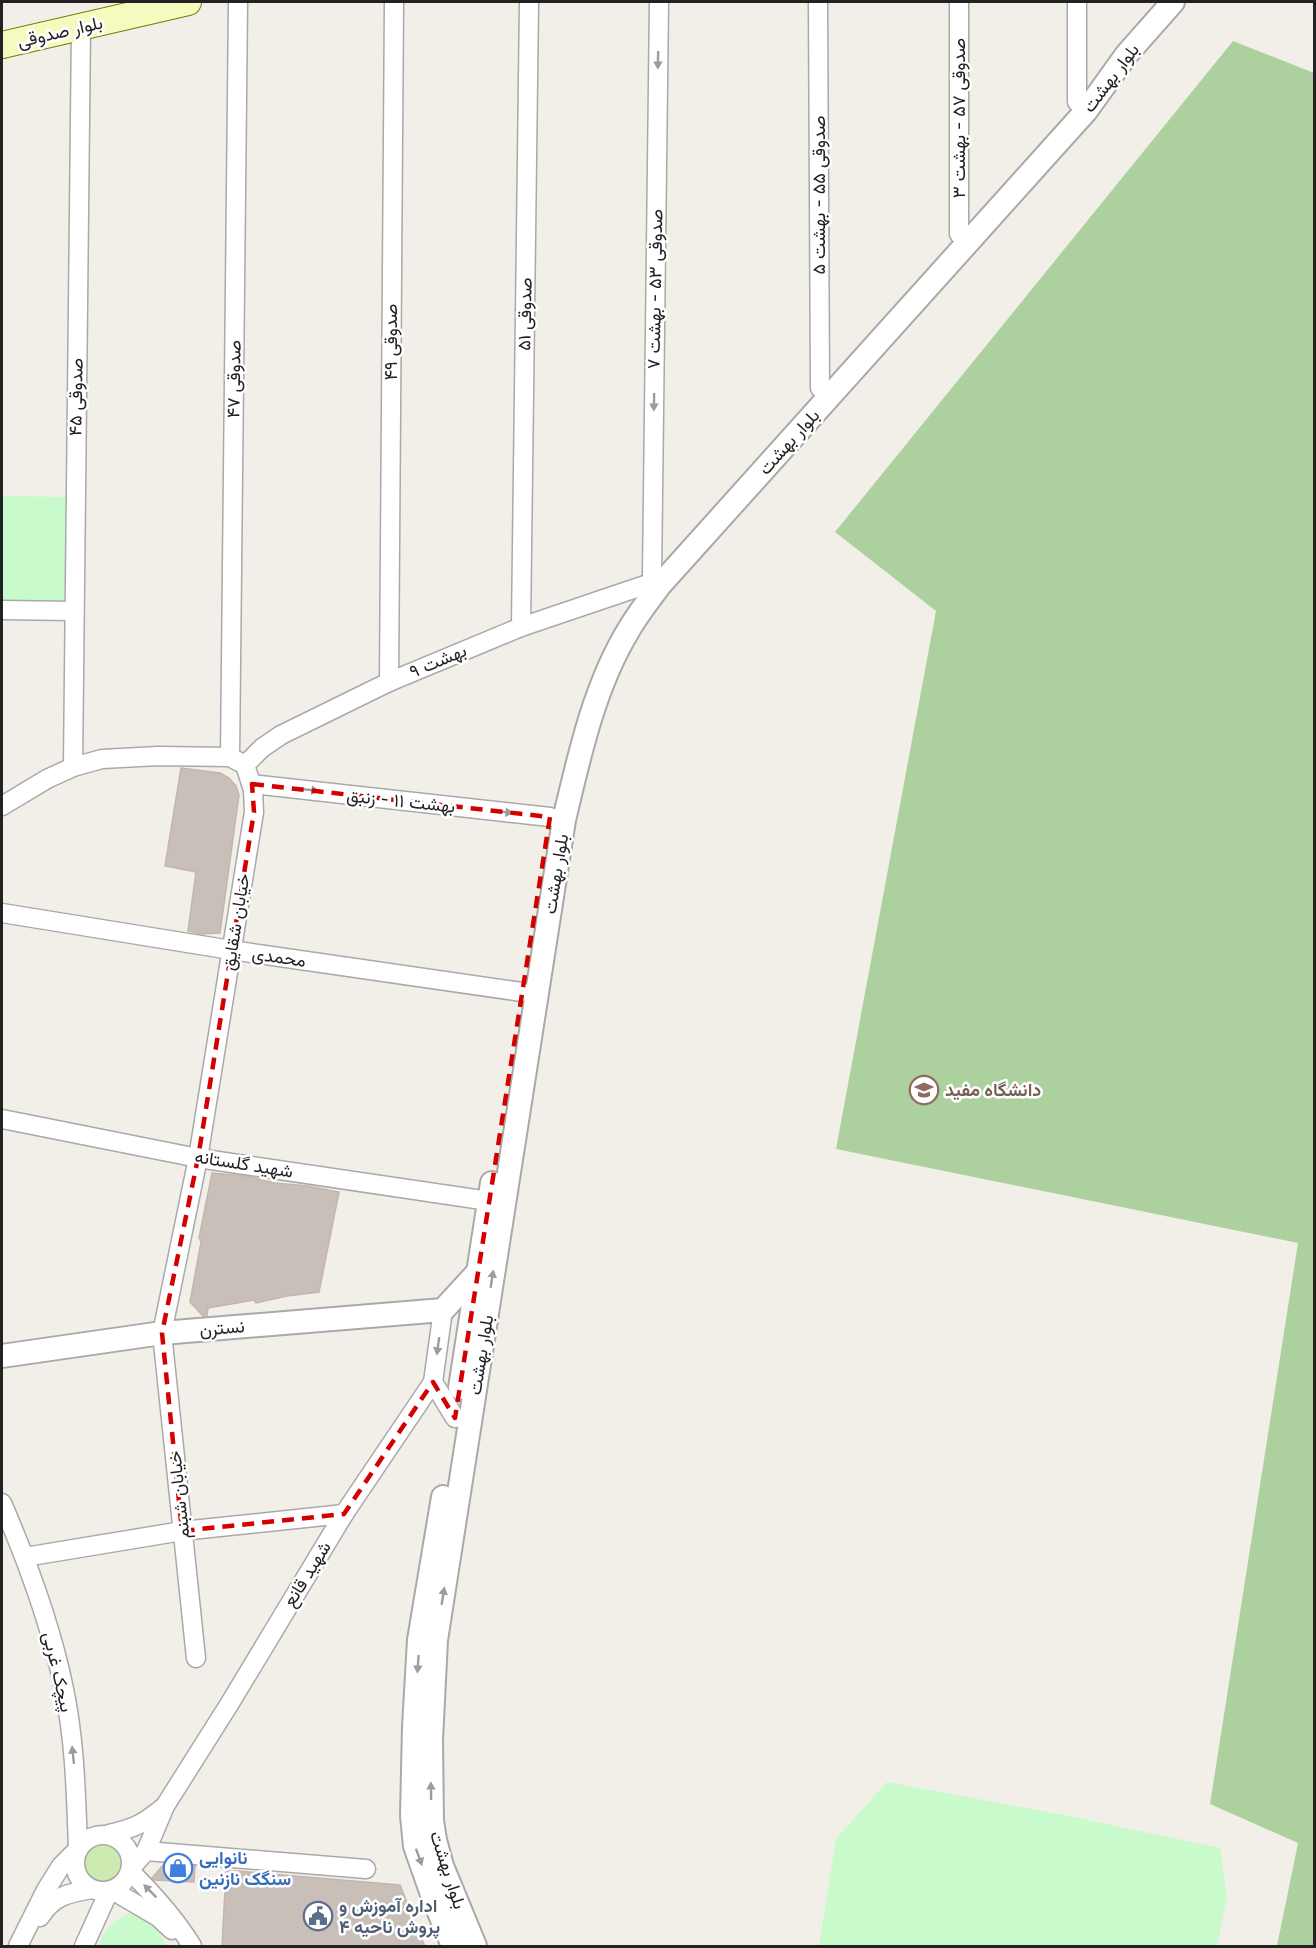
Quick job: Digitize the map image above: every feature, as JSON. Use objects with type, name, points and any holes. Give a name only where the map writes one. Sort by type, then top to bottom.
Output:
[{"type":"main road","name":"بلوار صدوقی","points":[[2,45],[188,2]]},
{"type":"street","name":"صدوقی ۴۷","points":[[238,2],[238,761]]},
{"type":"street","name":"صدوقی ۴۹","points":[[389,682],[394,2]]},
{"type":"street","name":"صدوقی ۵۱","points":[[521,627],[529,2]]},
{"type":"street","name":"صدوقی ۵۳ - بهشت ۷","points":[[648,580],[659,2]]},
{"type":"street","name":"صدوقی ۵۵ - بهشت ۵","points":[[818,2],[820,388]]},
{"type":"street","name":"صدوقی ۵۷ - بهشت ۳","points":[[959,2],[959,234]]},
{"type":"street","points":[[1077,2],[1077,102]]},
{"type":"street","name":"بلوار بهشت","points":[[453,1947],[415,1846],[412,1816],[419,1640],[550,817],[586,689],[615,623],[648,580],[1077,102],[1119,43],[1155,2]]},
{"type":"street","name":"بلوار بهشت","points":[[475,1947],[442,1866],[432,1821],[431,1740],[436,1640],[564,820],[580,752],[601,688],[627,632],[660,585],[1086,111],[1127,54],[1173,2]]},
{"type":"street","name":"صدوقی ۴۵","points":[[73,767],[81,27]]},
{"type":"street","name":"بهشت ۹","points":[[238,761],[281,735],[389,682],[521,627],[648,580]]},
{"type":"street","points":[[2,610],[73,611]]},
{"type":"street","points":[[2,806],[47,779],[73,767],[102,759],[131,757],[238,761]]},
{"type":"street","name":"خیابان شقایق","points":[[162,1333],[198,1158],[254,812],[252,784],[238,761]]},
{"type":"street","name":"بهشت ۱۱ - زنبق","points":[[252,784],[550,817]]},
{"type":"street","name":"محمدی","points":[[2,913],[231,950],[522,992]]},
{"type":"street","name":"شهید گلستانه","points":[[2,1119],[198,1158],[489,1201]]},
{"type":"street","points":[[455,1418],[433,1382],[443,1310],[477,1273]]},
{"type":"street","name":"نسترن","points":[[2,1356],[162,1333],[443,1310]]},
{"type":"street","name":"خیابان شبنم","points":[[162,1333],[196,1658]]},
{"type":"street","name":"شهید قانع","points":[[165,1806],[344,1514],[433,1382]]},
{"type":"street","name":"پیچک غربی","points":[[2,1503],[25,1557],[54,1646],[64,1691],[73,1755],[77,1814],[89,1842]]},
{"type":"street","points":[[25,1557],[182,1531],[344,1514]]},
{"type":"street","points":[[20,1947],[46,1890],[61,1866],[89,1842],[135,1828],[148,1821],[165,1806]]},
{"type":"street","points":[[20,1947],[45,1909],[55,1900],[67,1894],[104,1890],[123,1883],[146,1851],[165,1806]]},
{"type":"street","points":[[185,1947],[176,1934],[158,1917],[104,1890],[84,1884],[78,1876],[75,1857],[89,1842],[124,1843],[131,1859],[131,1870],[180,1926],[192,1947]]},
{"type":"street","points":[[146,1851],[366,1869]]},
{"type":"street","points":[[84,1947],[104,1890]]},
{"type":"highlighted area","points":[[252,784],[550,817],[455,1418],[433,1382],[344,1514],[182,1531],[162,1333],[198,1158],[254,812]]},
{"type":"green space","points":[[1233,41],[1314,73],[1314,1946],[1277,1946],[1298,1843],[1210,1804],[1298,1243],[836,1149],[936,611],[835,532]]},
{"type":"green space","points":[[2,496],[72,497],[70,608],[2,607]]},
{"type":"green space","points":[[887,1782],[1069,1816],[1220,1848],[1227,1897],[1217,1946],[819,1946],[836,1839]]},
{"type":"green space","points":[[103,1842],[111,1843],[117,1848],[122,1854],[122,1870],[117,1876],[111,1881],[103,1882],[95,1881],[89,1876],[84,1870],[83,1862],[84,1854],[89,1848],[95,1843]]},
{"type":"green space","points":[[130,1913],[148,1920],[167,1946],[98,1946],[110,1926]]},
{"type":"building","points":[[181,768],[220,773],[236,786],[239,795],[220,933],[200,934],[188,931],[196,872],[165,866]]},
{"type":"building","points":[[212,1173],[246,1176],[275,1183],[339,1192],[319,1292],[256,1303],[254,1300],[208,1308],[207,1316],[203,1316],[190,1302],[201,1242],[199,1238]]},
{"type":"building","name":"نانوایی سنگک نازنین","points":[[164,1864],[195,1866],[194,1882],[154,1880],[152,1878]]},
{"type":"building","name":"اداره آموزش و پروش ناحیه ۴","points":[[226,1870],[400,1885],[425,1947],[222,1947]]},
{"type":"place","name":"دانشگاه مفید","points":[[924,1090]]},
{"type":"place","name":"نانوایی سنگک نازنین","points":[[178,1868]]},
{"type":"place","name":"اداره آموزش و پروش ناحیه ۴","points":[[318,1916]]}]
